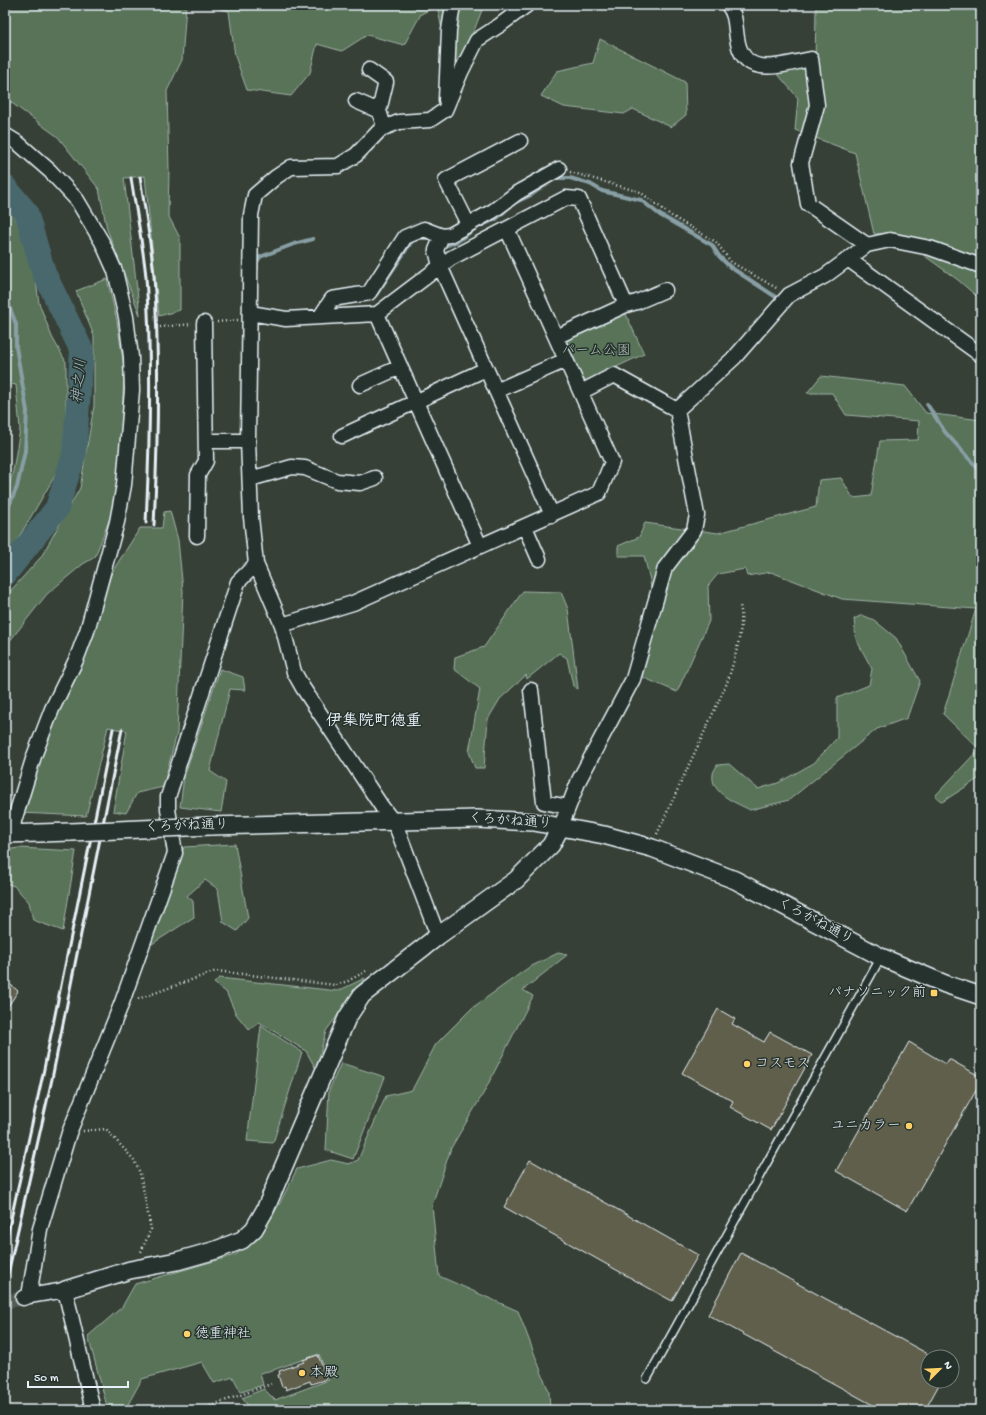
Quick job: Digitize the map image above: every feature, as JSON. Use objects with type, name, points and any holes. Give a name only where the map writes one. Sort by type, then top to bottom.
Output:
[{"type":"street","points":[[445,110],[449,30],[453,5]]},
{"type":"street","points":[[438,936],[398,831],[392,820],[294,672],[282,625],[256,564],[251,518],[248,440],[251,215],[255,195],[276,177],[292,167],[338,166],[356,155],[381,129],[400,122],[430,120],[445,110],[461,72],[477,40],[527,5]]},
{"type":"street","points":[[728,5],[733,12],[738,48],[745,58],[753,65],[767,67],[811,59],[817,105],[801,163],[808,204],[867,244]]},
{"type":"street","points":[[368,70],[386,82],[379,111],[384,128]]},
{"type":"street","points":[[356,101],[379,111]]},
{"type":"street","points":[[5,135],[18,143],[50,171],[77,200],[102,242],[115,271],[126,316],[131,357],[132,390],[124,485],[117,522],[87,631],[76,660],[52,709],[34,756],[9,834]]},
{"type":"street","points":[[468,224],[446,180],[520,142]]},
{"type":"street","points":[[439,243],[468,224],[493,211],[517,192],[559,169]]},
{"type":"street","points":[[250,313],[286,319],[377,314],[451,258],[566,198],[579,199],[626,305]]},
{"type":"street","points":[[320,317],[332,298],[369,293],[405,238],[424,229],[439,243],[440,266],[552,515]]},
{"type":"street","points":[[282,625],[353,603],[599,493],[612,462],[507,229]]},
{"type":"street","points":[[677,410],[735,357],[789,295],[825,276],[867,244],[890,240],[930,248],[981,266]]},
{"type":"street","points":[[848,259],[981,355]]},
{"type":"street","points":[[556,337],[626,305],[665,290]]},
{"type":"street","points":[[377,314],[480,546]]},
{"type":"street","points":[[197,536],[198,475],[206,461],[204,323]]},
{"type":"street","points":[[496,391],[566,360]]},
{"type":"street","points":[[360,385],[400,367]]},
{"type":"street","points":[[342,436],[486,369]]},
{"type":"street","points":[[580,392],[614,375],[677,410]]},
{"type":"street","points":[[256,564],[238,582],[168,797],[168,809],[175,853],[121,1004],[69,1133],[40,1229],[26,1297],[65,1290],[130,1270],[177,1261],[216,1250],[242,1240],[254,1229],[265,1210],[347,1018],[362,995],[438,936],[516,880],[551,845],[561,826],[579,780],[633,679],[665,568],[694,530],[697,515],[677,410]]},
{"type":"street","points":[[206,441],[248,440]]},
{"type":"street","points":[[250,479],[292,467],[305,468],[337,481],[360,482],[375,478]]},
{"type":"street","points":[[524,527],[539,559]]},
{"type":"street","points":[[531,690],[544,802],[568,807]]},
{"type":"street","name":"くろがね通り","points":[[9,834],[392,820],[500,819],[561,826],[604,835],[652,848],[734,880],[881,956],[945,984],[981,996]]},
{"type":"street","points":[[65,1290],[93,1410]]},
{"type":"lane","points":[[647,1379],[881,956]]},
{"type":"path","points":[[559,169],[583,174],[640,192],[673,217],[716,242],[731,262],[789,295]]},
{"type":"path","points":[[652,848],[727,683],[736,657],[742,613],[740,605]]},
{"type":"path","points":[[121,1004],[216,971],[335,985],[348,981],[372,968]]},
{"type":"path","points":[[69,1133],[106,1129],[134,1160],[140,1173],[151,1229],[142,1251],[130,1270]]},
{"type":"path","points":[[199,1410],[271,1384]]},
{"type":"green space","points":[[5,5],[186,5],[182,60],[167,91],[169,170],[168,215],[180,238],[180,310],[159,316],[145,176],[124,178],[140,315],[107,229],[99,189],[58,137],[5,98]]},
{"type":"green space","points":[[206,5],[484,5],[457,74],[451,71],[437,6],[421,14],[404,45],[367,35],[342,51],[317,44],[310,73],[291,96],[247,90],[235,56],[229,11]]},
{"type":"green space","points":[[816,5],[981,5],[981,300],[958,280],[893,233],[874,234],[855,153],[795,130],[798,98],[776,72],[815,67]]},
{"type":"green space","points":[[600,39],[685,82],[686,115],[671,127],[633,109],[624,114],[564,107],[541,96],[557,71],[593,63]]},
{"type":"green space","points":[[5,208],[12,208],[35,273],[39,303],[52,337],[66,362],[66,457],[5,561],[5,503],[13,471],[20,429],[16,385],[5,383]]},
{"type":"green space","points":[[107,279],[117,321],[124,367],[121,453],[116,502],[95,557],[83,564],[47,594],[5,647],[5,597],[41,557],[80,488],[94,406],[94,336],[76,291]]},
{"type":"green space","name":"パーム公園","points":[[625,312],[644,354],[587,381],[582,378],[567,345],[568,338]]},
{"type":"green space","points":[[821,376],[905,386],[926,413],[981,420],[981,777],[942,802],[935,796],[979,749],[943,714],[976,609],[842,599],[771,572],[747,576],[745,569],[718,574],[708,586],[709,621],[677,692],[642,677],[655,628],[650,580],[644,556],[618,556],[618,546],[639,537],[645,523],[718,533],[816,507],[819,480],[841,478],[853,498],[871,496],[880,441],[918,440],[919,421],[846,415],[832,393],[807,393]]},
{"type":"green space","points":[[170,511],[178,540],[183,591],[177,733],[163,787],[137,793],[126,813],[113,811],[127,731],[108,727],[86,816],[20,813],[40,754],[85,646],[112,572],[140,528],[162,528],[164,512]]},
{"type":"green space","points":[[523,591],[561,592],[568,609],[578,689],[573,686],[567,658],[559,653],[527,679],[526,675],[500,699],[488,719],[484,768],[475,768],[469,752],[480,689],[454,669],[455,657],[484,647]]},
{"type":"green space","points":[[862,615],[874,620],[896,638],[920,681],[907,718],[877,729],[789,800],[750,810],[726,797],[720,792],[713,781],[713,773],[717,765],[729,764],[758,789],[778,783],[814,763],[837,738],[837,698],[869,685],[872,669],[856,639],[854,619]]},
{"type":"green space","points":[[220,669],[243,677],[245,690],[230,689],[210,771],[226,782],[221,812],[180,807],[184,777]]},
{"type":"green space","points":[[235,844],[248,918],[237,931],[223,922],[218,889],[205,880],[187,896],[193,901],[194,917],[149,946],[184,847]]},
{"type":"green space","points":[[19,848],[76,851],[63,931],[33,920],[29,902],[14,886],[5,883],[5,850]]},
{"type":"green space","points":[[558,953],[567,955],[523,990],[533,996],[483,1094],[451,1148],[432,1205],[439,1276],[518,1311],[549,1392],[550,1410],[326,1410],[324,1408],[315,1410],[251,1410],[242,1398],[264,1389],[275,1400],[329,1380],[319,1354],[260,1373],[263,1385],[241,1392],[233,1377],[214,1383],[202,1362],[142,1379],[126,1408],[108,1410],[88,1336],[122,1307],[135,1284],[235,1255],[258,1239],[280,1203],[297,1169],[331,1160],[349,1164],[358,1160],[386,1096],[412,1090],[436,1044],[472,1008],[528,968]]},
{"type":"green space","points":[[219,978],[338,991],[365,978],[326,1031],[316,1069],[306,1051],[259,1022],[249,1030],[236,1014],[226,992],[214,983]]},
{"type":"green space","points":[[261,1026],[302,1052],[273,1143],[247,1141]]},
{"type":"green space","points":[[341,1063],[385,1077],[353,1159],[326,1150],[329,1090]]},
{"type":"building","points":[[5,980],[18,991],[5,1011]]},
{"type":"building","name":"コスモス","points":[[718,1009],[735,1019],[732,1024],[764,1042],[770,1032],[812,1055],[771,1130],[730,1107],[733,1101],[682,1073]]},
{"type":"building","name":"ユニカラー","points":[[909,1042],[946,1064],[949,1059],[981,1077],[981,1082],[907,1211],[836,1171]]},
{"type":"building","points":[[530,1160],[698,1255],[672,1301],[504,1207]]},
{"type":"building","points":[[741,1253],[920,1350],[920,1389],[937,1389],[925,1410],[882,1410],[708,1315]]},
{"type":"building","name":"本殿","points":[[318,1355],[327,1379],[311,1384],[310,1381],[286,1390],[285,1386],[282,1387],[278,1375],[280,1374],[279,1371]]},
{"type":"waterway","points":[[554,179],[570,178],[590,184],[602,191],[641,200],[660,215],[712,245],[719,256],[730,267],[776,297]]},
{"type":"waterway","points":[[376,295],[412,241],[419,238],[427,238],[448,245],[458,241],[476,228],[496,219],[514,203],[531,195],[545,185]]},
{"type":"waterway","name":"神之川","points":[[5,187],[26,212],[44,273],[82,351],[74,455],[57,508],[5,574]]},
{"type":"waterway","points":[[257,268],[257,262],[260,257],[294,244],[313,239]]},
{"type":"waterway","points":[[5,296],[16,324],[16,347],[27,411],[25,451],[17,487],[5,515]]},
{"type":"waterway","points":[[927,404],[945,432],[981,472]]},
{"type":"tunnel","points":[[5,1302],[23,1298]]},
{"type":"railway","points":[[140,177],[151,251],[156,307],[158,400],[154,525]]},
{"type":"railway","points":[[131,178],[145,265],[148,308],[150,400],[146,523]]},
{"type":"railway","points":[[5,1246],[43,1074],[113,729]]},
{"type":"railway","points":[[5,1287],[52,1079],[122,729]]},
{"type":"place","name":"パナソニック前","points":[[934,993]]},
{"type":"place","name":"コスモス","points":[[747,1064]]},
{"type":"place","name":"ユニカラー","points":[[909,1126]]},
{"type":"place","name":"徳重神社","points":[[187,1334]]},
{"type":"place","name":"本殿","points":[[302,1373]]},
{"type":"district","name":"伊集院町徳重","points":[[374,722]]}]
